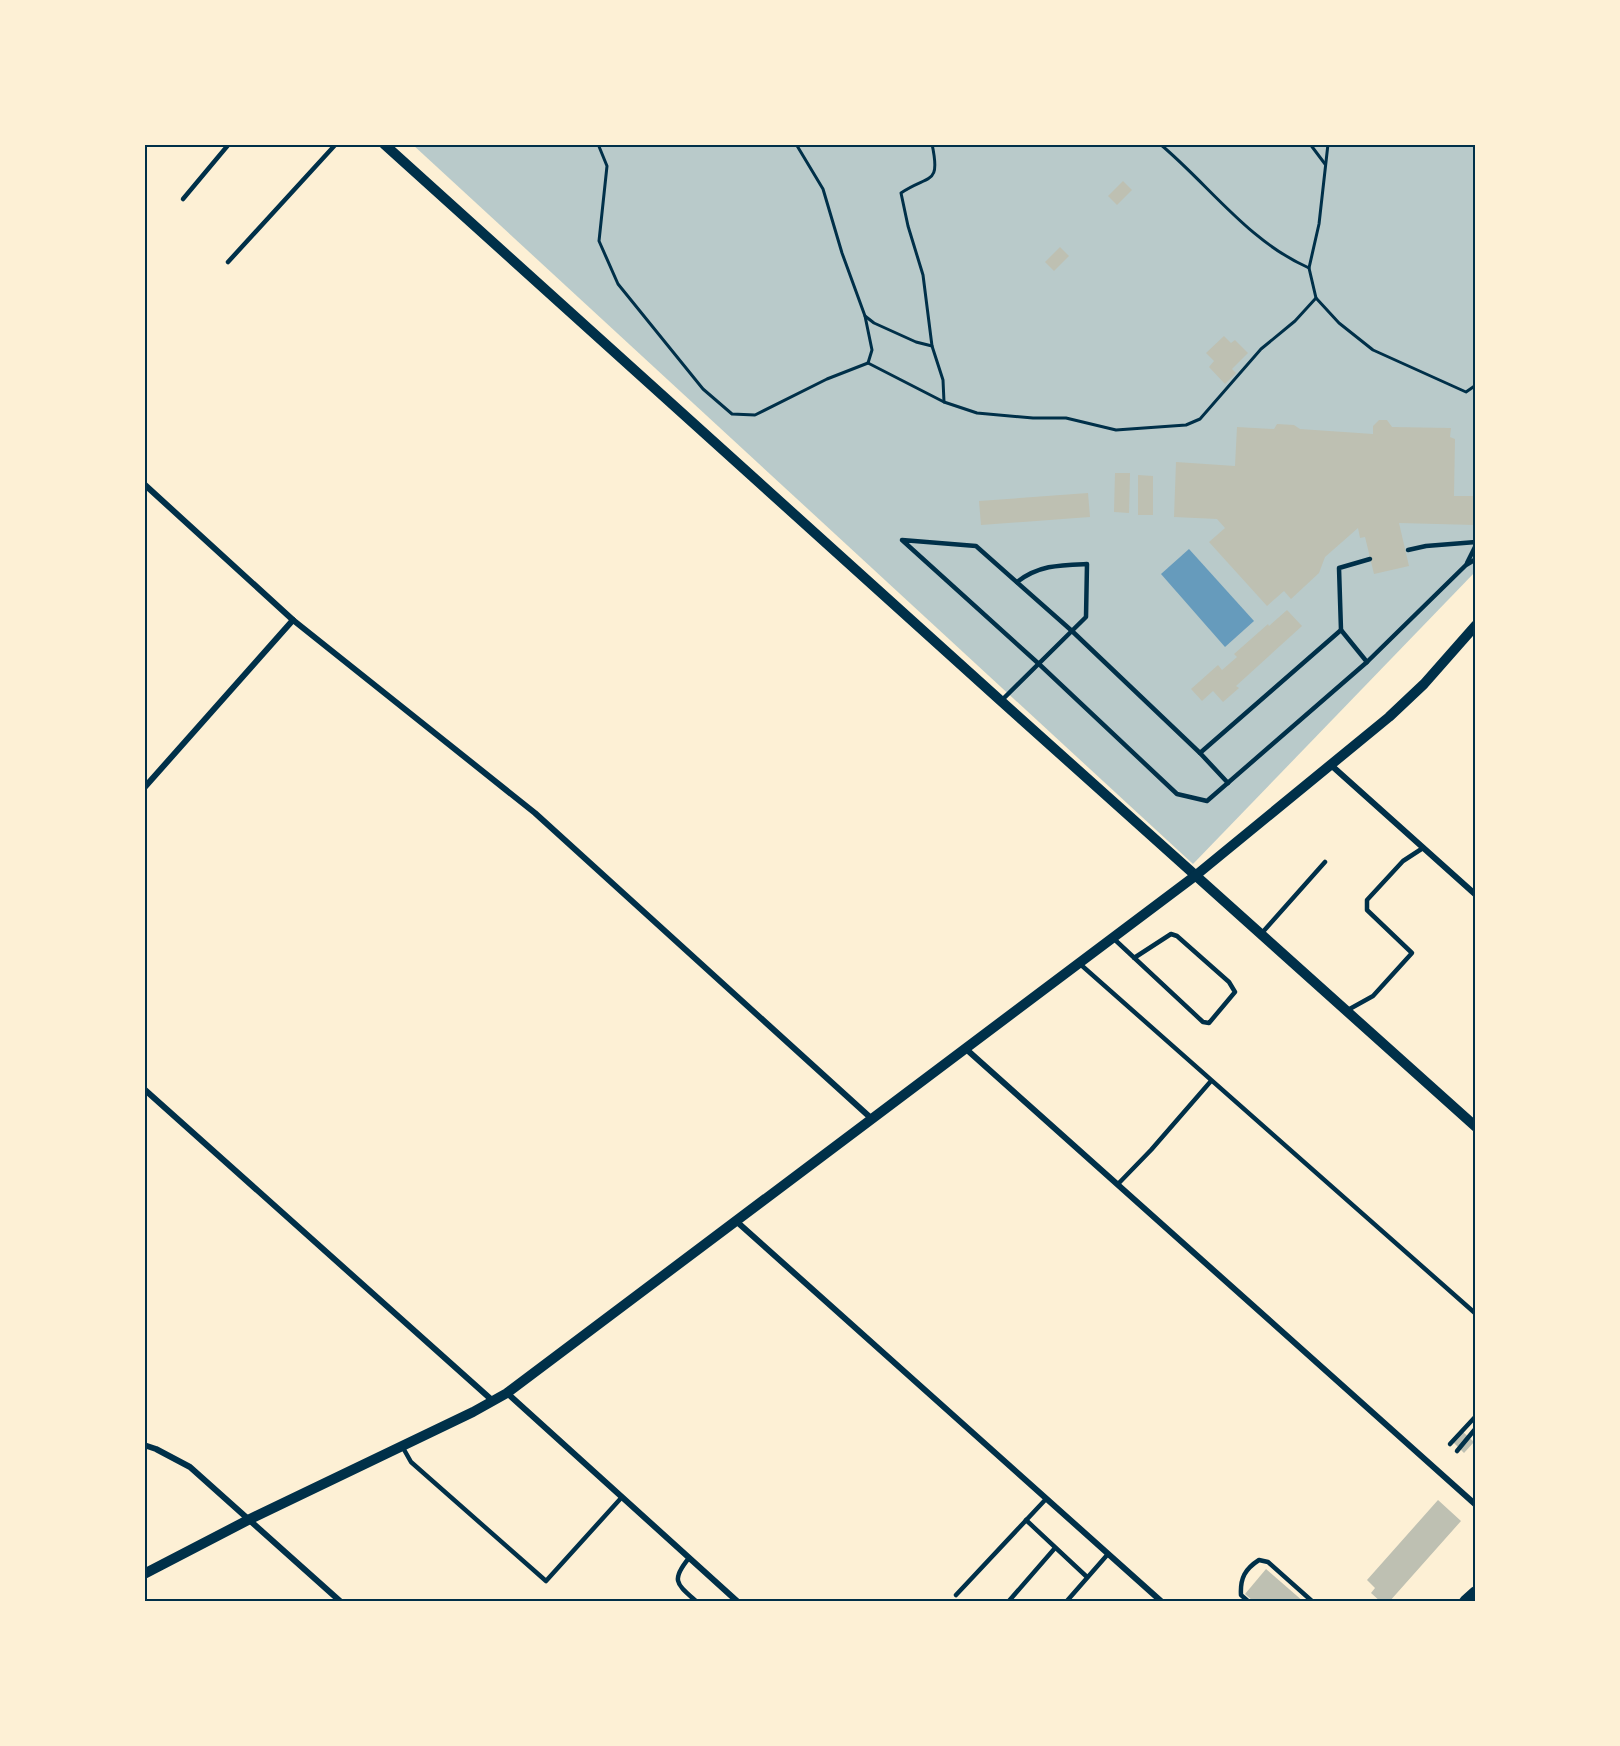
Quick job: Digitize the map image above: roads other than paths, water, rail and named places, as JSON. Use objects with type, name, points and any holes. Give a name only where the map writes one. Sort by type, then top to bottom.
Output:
[{"type":"main road","points":[[1466,1602],[1476,1593]]},
{"type":"street","points":[[384,144],[1195,876],[1476,1126]]},
{"type":"street","points":[[144,484],[293,620],[536,813],[872,1120]]},
{"type":"street","points":[[144,788],[293,620]]},
{"type":"street","points":[[144,1574],[250,1519],[507,1393],[1195,876],[1389,717],[1424,684],[1476,625]]},
{"type":"street","points":[[1332,766],[1476,895]]},
{"type":"street","points":[[966,1049],[1476,1505]]},
{"type":"street","points":[[144,1089],[493,1401]]},
{"type":"street","points":[[736,1221],[1162,1602]]},
{"type":"street","points":[[507,1393],[738,1602]]},
{"type":"street","points":[[144,1445],[190,1467],[341,1602]]},
{"type":"lane","points":[[183,199],[229,144]]},
{"type":"lane","points":[[228,262],[336,144]]},
{"type":"lane","points":[[1228,783],[1200,753],[1072,631],[976,546],[902,540],[1039,664],[1177,794],[1207,801],[1228,783],[1367,662],[1466,565],[1476,559]]},
{"type":"lane","points":[[1408,550],[1426,546],[1476,544],[1466,565]]},
{"type":"lane","points":[[1367,662],[1341,630],[1339,568],[1370,559]]},
{"type":"lane","points":[[1001,701],[1086,617],[1087,564],[1055,565],[1030,572],[1017,582]]},
{"type":"lane","points":[[1200,753],[1341,630]]},
{"type":"lane","points":[[1346,1011],[1373,996],[1412,953],[1367,910],[1367,900],[1403,861],[1423,848]]},
{"type":"lane","points":[[1261,934],[1325,862]]},
{"type":"lane","points":[[1113,938],[1134,958],[1203,1022],[1209,1023],[1236,992],[1229,982],[1171,933],[1134,958]]},
{"type":"lane","points":[[1079,963],[1476,1314]]},
{"type":"lane","points":[[1118,1184],[1211,1081]]},
{"type":"lane","points":[[1450,1444],[1476,1416]]},
{"type":"lane","points":[[1456,1450],[1476,1428]]},
{"type":"lane","points":[[402,1446],[411,1462],[546,1581],[622,1497]]},
{"type":"lane","points":[[956,1595],[1046,1499]]},
{"type":"lane","points":[[1026,1520],[1087,1578]]},
{"type":"lane","points":[[1008,1602],[1055,1548]]},
{"type":"lane","points":[[1066,1602],[1108,1554]]},
{"type":"lane","points":[[689,1558],[678,1571],[677,1580],[679,1586],[697,1602]]},
{"type":"lane","points":[[1249,1602],[1241,1594],[1240,1586],[1243,1574],[1259,1560],[1268,1562],[1313,1602]]},
{"type":"water","points":[[1189,549],[1254,621],[1225,647],[1161,574]]}]
